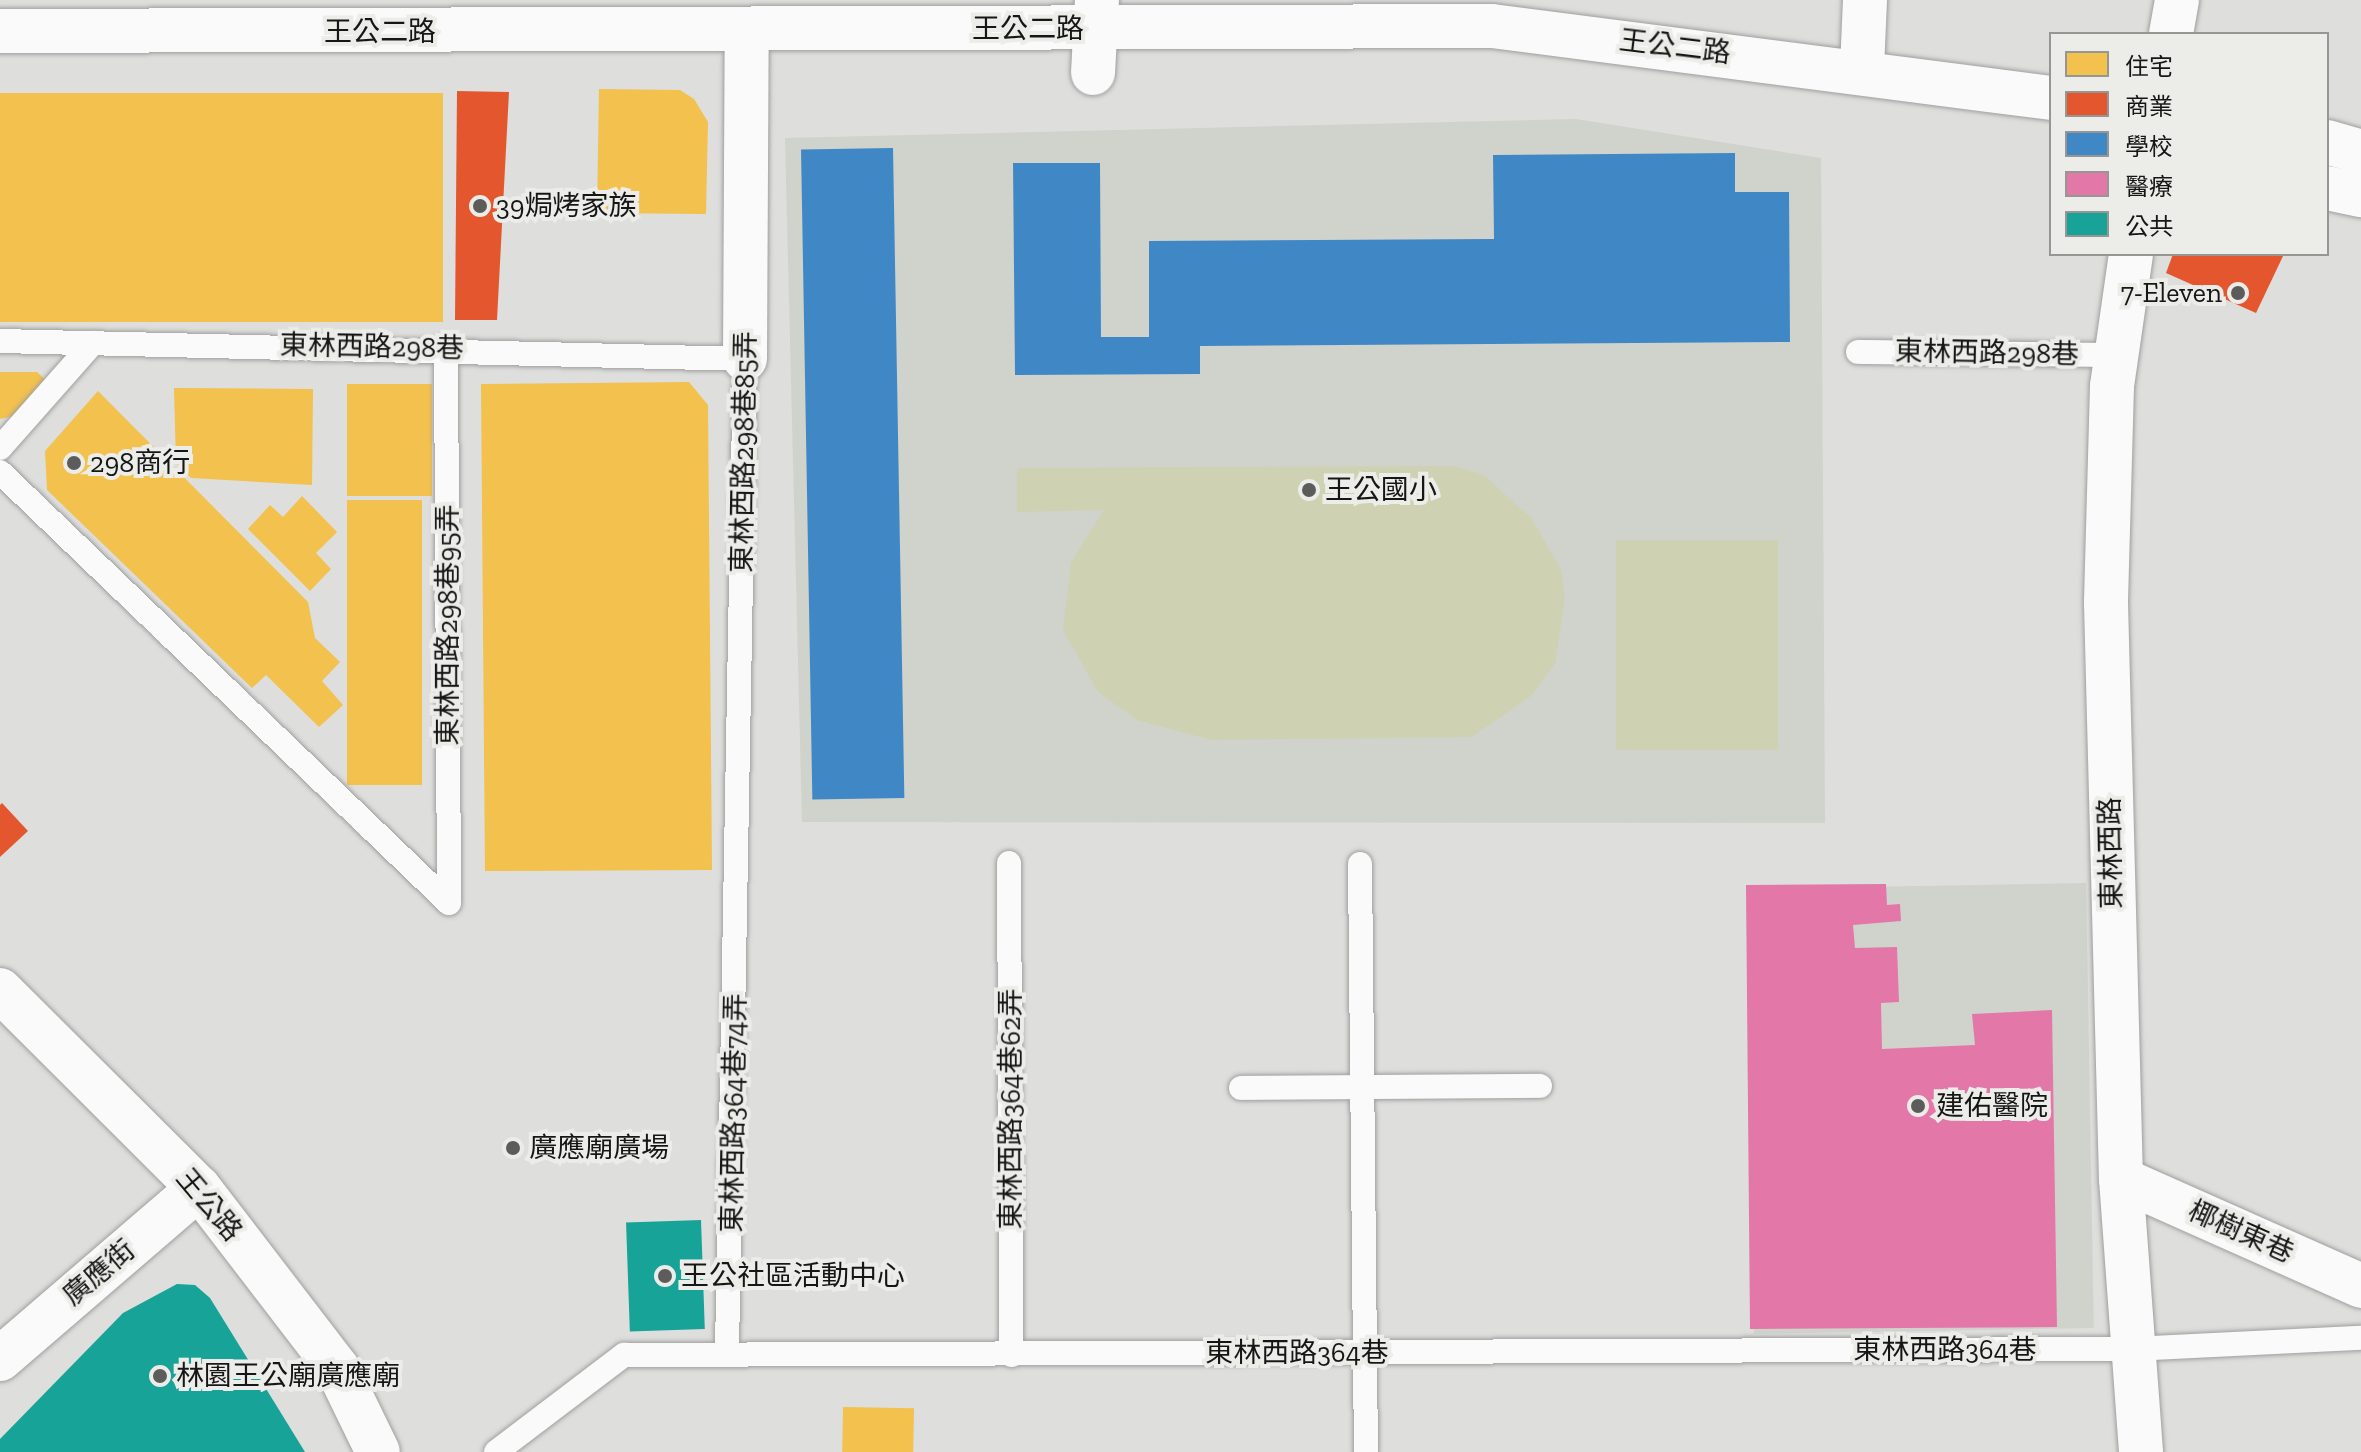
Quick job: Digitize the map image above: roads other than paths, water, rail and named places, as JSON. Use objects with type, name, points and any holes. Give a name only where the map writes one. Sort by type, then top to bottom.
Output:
[{"type":"street","points":[[1862,69],[1865,0]]},
{"type":"street","points":[[2171,32],[2177,0]]},
{"type":"street","points":[[1093,73],[1096,14]]},
{"type":"street","name":"王公二路","points":[[0,31],[195,16],[747,31],[1096,14],[1492,26],[1862,69],[2049,98]]},
{"type":"street","name":"東林西路298巷85弄","points":[[745,359],[747,31]]},
{"type":"street","points":[[2329,143],[2361,152]]},
{"type":"street","points":[[2329,188],[2361,195]]},
{"type":"street","name":"東林西路","points":[[2131,256],[2116,355],[2106,603],[2121,1179],[2141,1452]]},
{"type":"street","name":"王公路","points":[[0,990],[199,1188],[337,1368],[378,1452]]},
{"type":"street","name":"椰樹東巷","points":[[2121,1179],[2361,1286]]},
{"type":"street","name":"廣應街","points":[[0,1359],[199,1188]]},
{"type":"lane","name":"東林西路298巷","points":[[0,341],[446,347],[745,359]]},
{"type":"lane","points":[[0,448],[93,343]]},
{"type":"lane","name":"東林西路298巷95弄","points":[[0,472],[449,903],[446,347]]},
{"type":"lane","name":"東林西路298巷","points":[[1858,352],[2116,355]]},
{"type":"lane","name":"東林西路298巷85弄","points":[[740,873],[745,359]]},
{"type":"lane","name":"東林西路364巷62弄","points":[[1009,863],[1012,1355]]},
{"type":"lane","points":[[1360,864],[1366,1452]]},
{"type":"lane","name":"東林西路364巷74弄","points":[[727,1352],[740,873]]},
{"type":"lane","points":[[1241,1088],[1540,1086]]},
{"type":"lane","points":[[2132,1349],[2361,1338]]},
{"type":"lane","name":"東林西路364巷","points":[[496,1452],[624,1355],[727,1352],[1012,1355],[2132,1349]]},
{"type":"place","name":"39焗烤家族","points":[[480,206]]},
{"type":"place","name":"7-Eleven","points":[[2238,293]]},
{"type":"place","name":"298商行","points":[[74,463]]},
{"type":"place","name":"王公國小","points":[[1309,490]]},
{"type":"place","name":"建佑醫院","points":[[1918,1106]]},
{"type":"place","name":"廣應廟廣場","points":[[513,1148]]},
{"type":"place","name":"王公社區活動中心","points":[[665,1276]]},
{"type":"place","name":"林園王公廟廣應廟","points":[[160,1376]]}]
